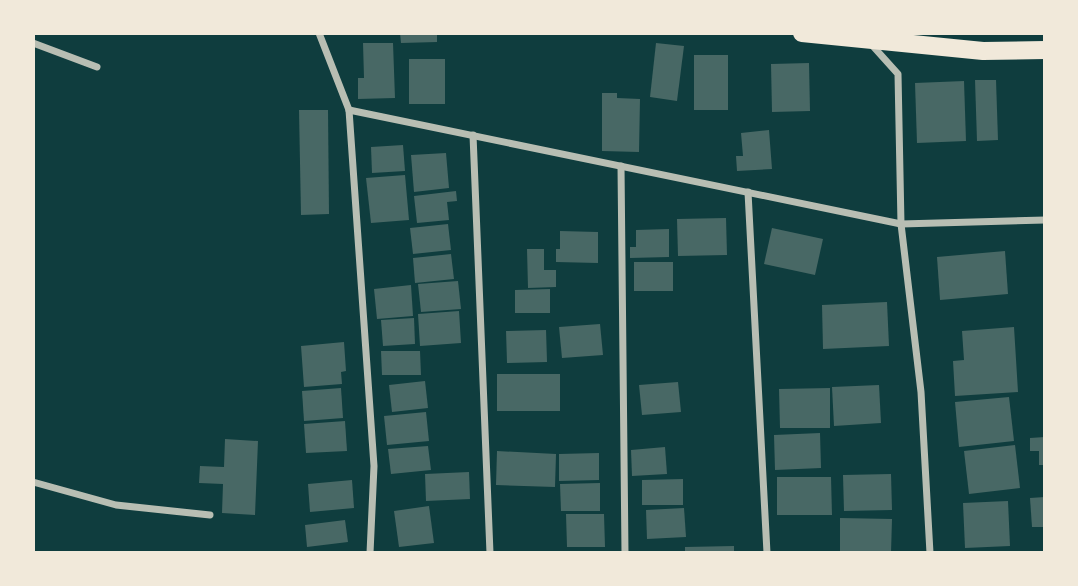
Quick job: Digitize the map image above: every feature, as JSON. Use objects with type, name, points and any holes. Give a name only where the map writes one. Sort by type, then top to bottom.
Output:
[{"type":"main road","points":[[802,33],[983,51],[1045,50]]},
{"type":"street","points":[[318,33],[349,110],[374,466],[370,553]]},
{"type":"street","points":[[868,40],[898,74],[901,224],[921,392],[930,553]]},
{"type":"street","points":[[33,43],[97,67]]},
{"type":"street","points":[[349,110],[901,224],[1045,220]]},
{"type":"street","points":[[473,135],[490,553]]},
{"type":"street","points":[[621,166],[625,553]]},
{"type":"street","points":[[748,192],[767,553]]},
{"type":"street","points":[[33,482],[116,505],[210,515]]},
{"type":"building","points":[[400,33],[437,33],[437,42],[401,43]]},
{"type":"building","points":[[363,43],[393,43],[395,98],[358,99],[358,78],[364,78]]},
{"type":"building","points":[[656,43],[684,46],[677,101],[650,97]]},
{"type":"building","points":[[694,55],[728,55],[728,110],[694,110]]},
{"type":"building","points":[[409,59],[445,59],[445,104],[409,104]]},
{"type":"building","points":[[809,63],[810,111],[772,112],[771,64]]},
{"type":"building","points":[[975,80],[996,80],[998,140],[977,141]]},
{"type":"building","points":[[964,81],[966,141],[917,143],[915,83]]},
{"type":"building","points":[[602,93],[617,93],[617,98],[640,99],[639,152],[602,151]]},
{"type":"building","points":[[299,110],[328,110],[329,214],[301,215]]},
{"type":"building","points":[[769,130],[772,169],[737,171],[736,156],[743,156],[741,133]]},
{"type":"building","points":[[403,145],[405,171],[372,173],[371,147]]},
{"type":"building","points":[[446,153],[449,188],[414,192],[411,155]]},
{"type":"building","points":[[405,175],[409,220],[371,223],[366,178]]},
{"type":"building","points":[[456,191],[457,201],[447,202],[449,220],[417,223],[414,196]]},
{"type":"building","points":[[726,218],[727,255],[678,256],[677,219]]},
{"type":"building","points":[[448,224],[451,250],[413,254],[410,228]]},
{"type":"building","points":[[772,228],[823,239],[815,275],[764,264]]},
{"type":"building","points":[[669,229],[669,257],[630,258],[630,247],[636,247],[636,230]]},
{"type":"building","points":[[560,231],[598,232],[598,263],[556,262],[556,249],[560,249]]},
{"type":"building","points":[[527,249],[544,249],[544,270],[556,270],[556,287],[528,288]]},
{"type":"building","points":[[1005,251],[1008,294],[940,300],[937,257]]},
{"type":"building","points":[[451,254],[454,279],[415,283],[413,258]]},
{"type":"building","points":[[634,262],[673,262],[673,291],[634,291]]},
{"type":"building","points":[[458,281],[461,309],[421,312],[418,284]]},
{"type":"building","points":[[411,285],[413,316],[377,319],[374,289]]},
{"type":"building","points":[[550,289],[550,313],[515,313],[515,290]]},
{"type":"building","points":[[887,302],[889,346],[823,349],[822,305]]},
{"type":"building","points":[[459,311],[461,343],[420,346],[418,314]]},
{"type":"building","points":[[414,318],[415,344],[383,346],[381,320]]},
{"type":"building","points":[[600,324],[603,355],[562,358],[559,327]]},
{"type":"building","points":[[1014,327],[1018,392],[955,396],[953,361],[964,360],[962,331]]},
{"type":"building","points":[[546,330],[547,362],[507,363],[506,331]]},
{"type":"building","points":[[344,342],[346,371],[341,372],[342,384],[304,387],[301,346]]},
{"type":"building","points":[[381,351],[420,351],[421,375],[382,375]]},
{"type":"building","points":[[497,374],[560,374],[560,411],[497,411]]},
{"type":"building","points":[[425,381],[428,408],[392,412],[389,385]]},
{"type":"building","points":[[678,382],[681,412],[642,415],[639,385]]},
{"type":"building","points":[[879,385],[881,423],[834,426],[832,387]]},
{"type":"building","points":[[341,388],[343,418],[304,421],[302,391]]},
{"type":"building","points":[[830,388],[830,428],[780,428],[779,389]]},
{"type":"building","points":[[1009,397],[1014,441],[959,447],[955,402]]},
{"type":"building","points":[[426,412],[429,441],[387,445],[384,416]]},
{"type":"building","points":[[345,421],[347,451],[306,453],[304,424]]},
{"type":"building","points":[[820,433],[821,468],[775,470],[774,435]]},
{"type":"building","points":[[1045,437],[1045,465],[1039,465],[1039,451],[1030,451],[1030,438]]},
{"type":"building","points":[[225,439],[258,441],[255,515],[222,513],[223,484],[199,483],[200,466],[224,467]]},
{"type":"building","points":[[1015,445],[1020,488],[969,494],[964,451]]},
{"type":"building","points":[[428,446],[431,470],[391,474],[388,449]]},
{"type":"building","points":[[665,447],[667,474],[632,476],[631,450]]},
{"type":"building","points":[[497,451],[556,454],[555,487],[496,485]]},
{"type":"building","points":[[599,453],[599,480],[559,481],[559,454]]},
{"type":"building","points":[[469,472],[470,499],[426,501],[425,474]]},
{"type":"building","points":[[891,474],[892,510],[844,511],[843,475]]},
{"type":"building","points":[[777,477],[831,477],[832,515],[777,515]]},
{"type":"building","points":[[683,479],[683,505],[642,505],[642,480]]},
{"type":"building","points":[[352,480],[354,508],[310,512],[308,484]]},
{"type":"building","points":[[600,483],[600,511],[561,511],[560,484]]},
{"type":"building","points":[[1045,497],[1045,527],[1032,527],[1030,498]]},
{"type":"building","points":[[1008,501],[1010,546],[965,548],[963,503]]},
{"type":"building","points":[[429,506],[434,543],[399,547],[394,511]]},
{"type":"building","points":[[684,508],[686,537],[647,539],[646,510]]},
{"type":"building","points":[[566,514],[604,514],[605,547],[567,547]]},
{"type":"building","points":[[840,518],[892,519],[891,553],[840,553]]},
{"type":"building","points":[[345,520],[348,542],[307,547],[305,525]]},
{"type":"building","points":[[734,546],[734,553],[685,553],[685,547]]}]
